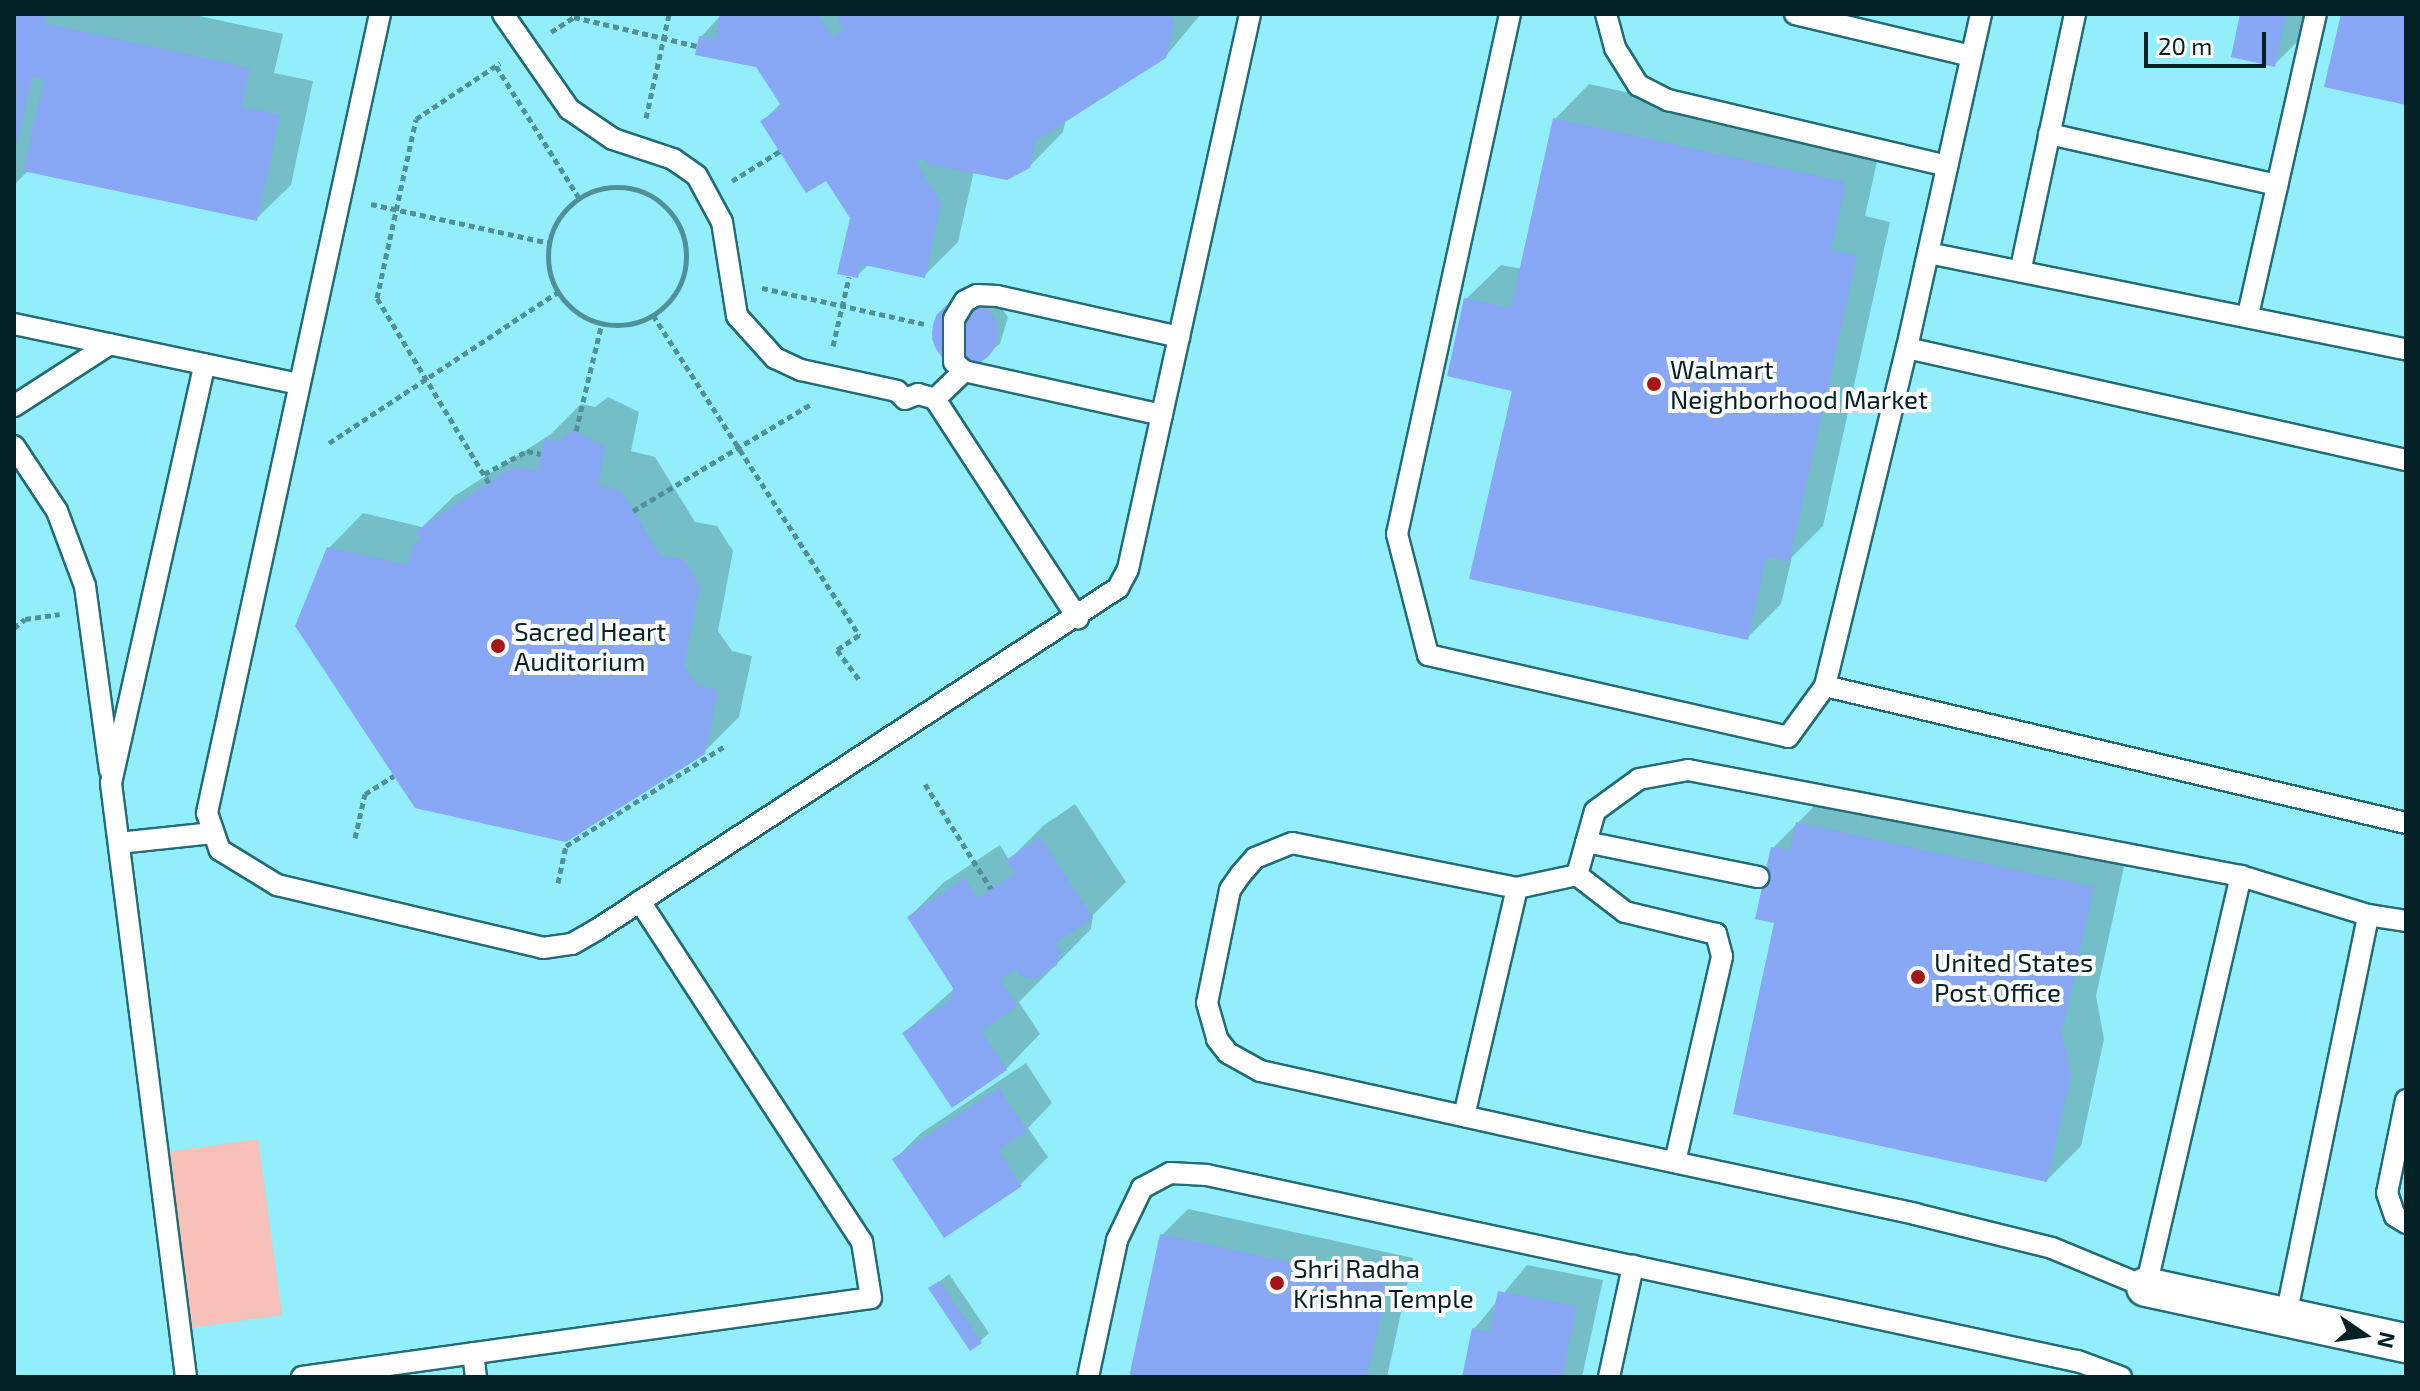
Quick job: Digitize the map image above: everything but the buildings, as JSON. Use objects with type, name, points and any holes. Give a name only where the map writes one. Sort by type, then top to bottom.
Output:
[{"type":"street","points":[[2146,1287],[2285,1321],[2406,1343]]},
{"type":"lane","points":[[380,14],[207,813],[212,833],[235,863],[277,885],[536,947],[572,944],[1078,618],[1118,588],[1128,569],[1250,14]]},
{"type":"lane","points":[[503,14],[569,109],[613,139],[673,159],[697,176],[722,222],[737,316],[754,339],[775,358],[801,370],[897,391],[905,399],[918,394],[935,399],[1078,618]]},
{"type":"lane","points":[[1510,14],[1397,534],[1428,655],[1788,737],[1825,686],[1907,348],[1981,14]]},
{"type":"lane","points":[[1606,14],[1615,48],[1638,85],[1668,100],[1947,166]]},
{"type":"lane","points":[[2021,268],[2075,14]]},
{"type":"lane","points":[[2248,315],[2316,14]]},
{"type":"lane","points":[[1805,15],[1971,56]]},
{"type":"lane","points":[[2049,134],[2277,185]]},
{"type":"lane","points":[[1928,253],[2021,268],[2406,349]]},
{"type":"lane","points":[[1162,415],[964,371],[954,362],[954,319],[965,301],[977,295],[1179,337]]},
{"type":"lane","points":[[14,324],[299,384]]},
{"type":"lane","points":[[14,406],[110,344]]},
{"type":"lane","points":[[1907,348],[2406,460]]},
{"type":"lane","points":[[111,783],[205,364]]},
{"type":"lane","points":[[935,399],[964,371]]},
{"type":"lane","points":[[14,446],[57,511],[85,586],[186,1377]]},
{"type":"lane","points":[[1825,686],[2406,823]]},
{"type":"lane","points":[[1577,875],[1595,811],[1639,779],[1688,770],[2241,876],[2368,915],[2406,921]]},
{"type":"lane","points":[[119,843],[212,833]]},
{"type":"lane","points":[[1586,842],[1758,877]]},
{"type":"lane","points":[[1675,1162],[1721,943],[1703,927],[1625,912],[1577,875],[1517,888],[1308,843],[1273,847],[1255,858],[1230,890],[1213,965],[1210,1022],[1228,1053],[1260,1071],[2052,1248],[2146,1287],[2241,876]]},
{"type":"lane","points":[[1464,1116],[1517,888]]},
{"type":"lane","points":[[302,1377],[871,1298],[862,1242],[640,901]]},
{"type":"lane","points":[[2285,1321],[2368,915]]},
{"type":"lane","points":[[2406,1100],[2387,1193],[2395,1216],[2406,1223]]},
{"type":"lane","points":[[1088,1377],[1117,1240],[1142,1188],[1170,1173],[1207,1175],[2078,1361],[2121,1377]]},
{"type":"lane","points":[[1609,1377],[1633,1266]]},
{"type":"lane","points":[[473,1353],[476,1377]]},
{"type":"path","points":[[645,122],[669,14]]},
{"type":"path","points":[[537,41],[574,17],[697,46]]},
{"type":"path","points":[[489,483],[377,298],[416,119],[505,60]]},
{"type":"path","points":[[496,66],[579,198]]},
{"type":"path","points":[[728,184],[780,151]]},
{"type":"path","points":[[630,188],[648,194],[676,219],[683,236],[684,271],[668,303],[653,315],[619,325],[602,323],[584,317],[558,292],[550,243],[565,210],[579,198],[595,190],[630,188]]},
{"type":"path","points":[[362,202],[550,243]]},
{"type":"path","points":[[829,363],[849,277]]},
{"type":"path","points":[[756,287],[932,326]]},
{"type":"path","points":[[329,443],[558,292]]},
{"type":"path","points":[[653,315],[859,635],[837,650],[860,681]]},
{"type":"path","points":[[576,431],[602,323]]},
{"type":"path","points":[[633,511],[818,399]]},
{"type":"path","points":[[484,474],[527,451],[541,454]]},
{"type":"path","points":[[14,628],[25,619],[88,610]]},
{"type":"path","points":[[558,883],[566,846],[725,746]]},
{"type":"path","points":[[355,838],[365,794],[394,776]]},
{"type":"path","points":[[925,784],[991,889]]},
{"type":"shaded area","points":[[258,1139],[282,1315],[190,1328],[166,1152]]},
{"type":"place","name":"Walmart Neighborhood Market","points":[[1654,384]]},
{"type":"place","name":"Sacred Heart Auditorium","points":[[498,646]]},
{"type":"place","name":"United States Post Office","points":[[1918,977]]},
{"type":"place","name":"Shri Radha Krishna Temple","points":[[1277,1283]]}]
